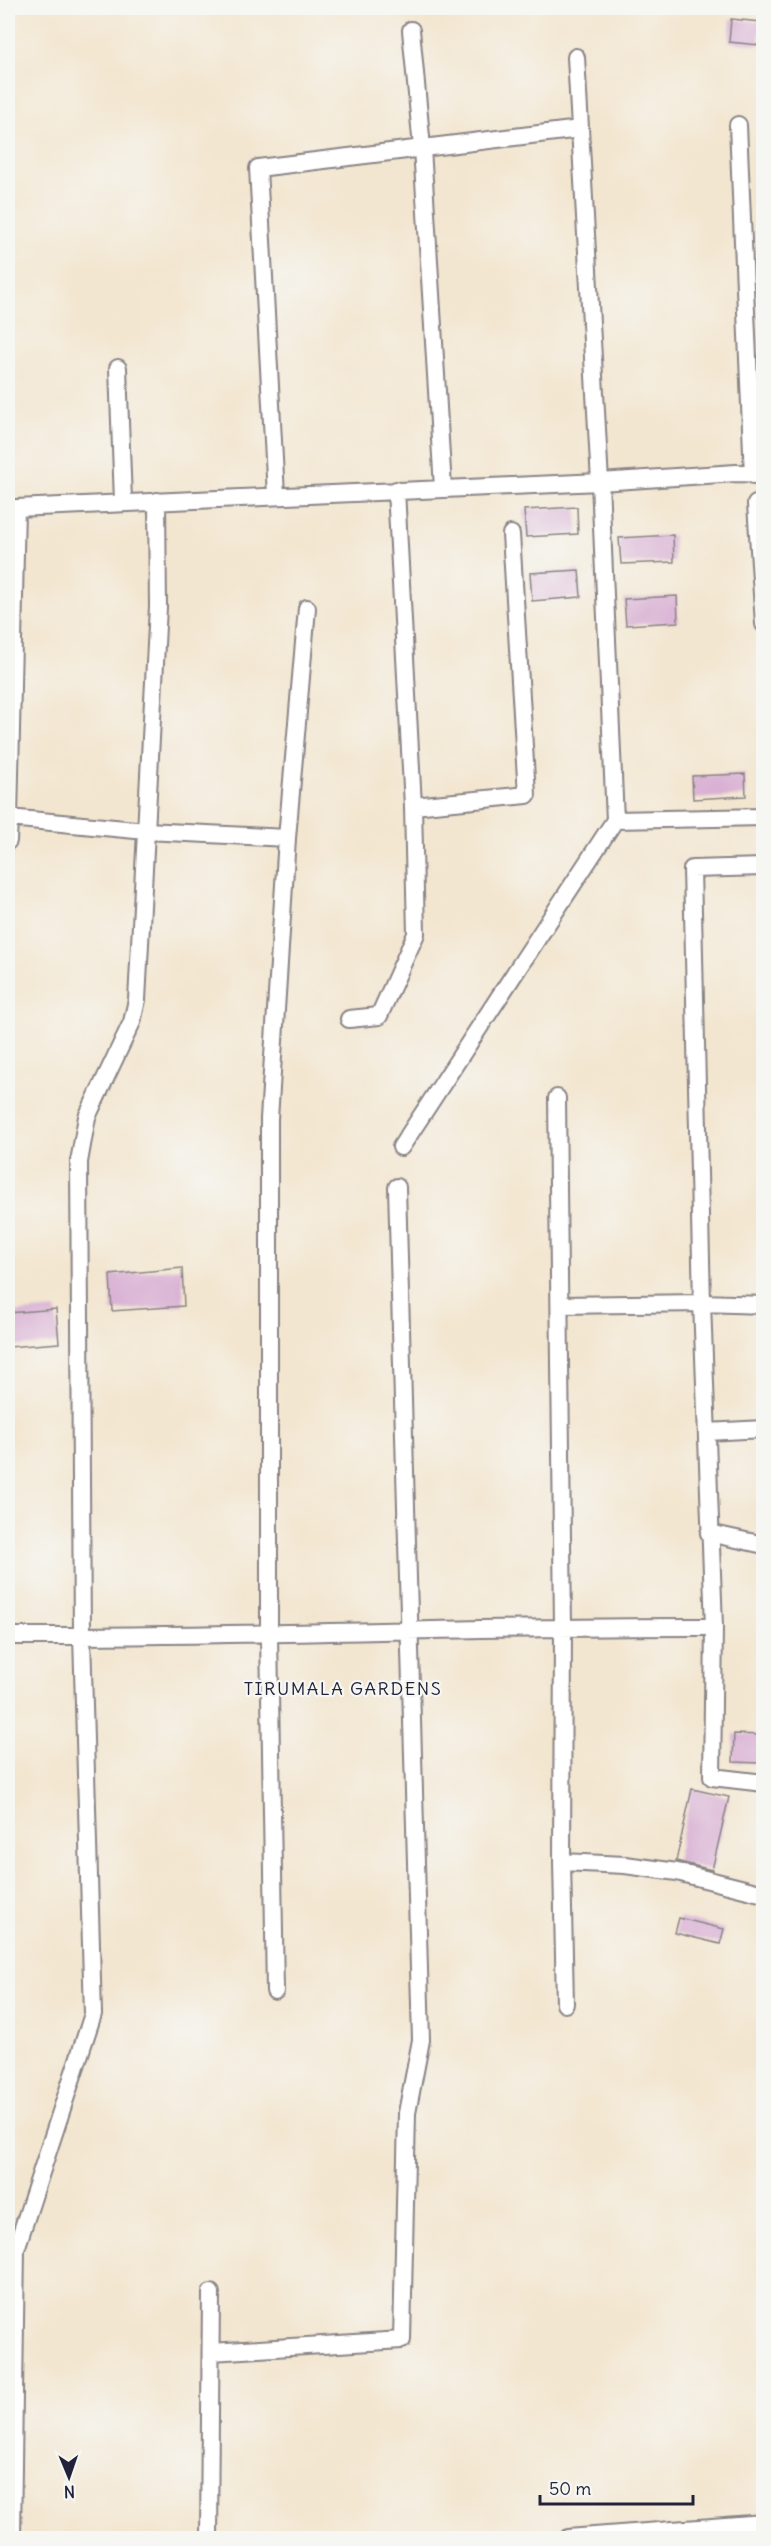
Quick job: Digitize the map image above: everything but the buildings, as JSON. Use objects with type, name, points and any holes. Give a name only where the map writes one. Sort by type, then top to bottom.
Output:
[{"type":"street","points":[[411,30],[422,148],[443,488]]},
{"type":"street","points":[[401,1147],[615,820],[600,482],[576,57]]},
{"type":"street","points":[[8,841],[16,508],[123,501],[600,482],[735,473],[758,475],[738,125]]},
{"type":"street","points":[[276,495],[258,168],[580,129]]},
{"type":"street","points":[[118,368],[123,501]]},
{"type":"street","points":[[349,1019],[379,1016],[416,934],[413,806],[396,490]]},
{"type":"street","points":[[12,2538],[16,2249],[93,2014],[82,1636],[79,1162],[87,1116],[132,1022],[137,1000],[158,607],[157,501]]},
{"type":"street","points":[[756,504],[764,624]]},
{"type":"street","points":[[413,806],[527,795],[511,534]]},
{"type":"street","points":[[275,1991],[269,1634],[269,1119],[287,838],[307,608]]},
{"type":"street","points":[[615,820],[764,817]]},
{"type":"street","points":[[9,818],[146,831],[287,838]]},
{"type":"street","points":[[764,867],[692,870],[702,1303],[714,1627],[712,1777],[764,1783]]},
{"type":"street","points":[[557,1098],[565,2004]]},
{"type":"street","points":[[211,2352],[402,2340],[407,2113],[421,2040],[397,1187]]},
{"type":"street","points":[[560,1305],[702,1303],[764,1305]]},
{"type":"street","points":[[707,1432],[764,1430]]},
{"type":"street","points":[[709,1533],[764,1545]]},
{"type":"street","points":[[8,1636],[269,1634],[563,1627],[714,1627]]},
{"type":"street","points":[[562,1862],[625,1865],[677,1872],[764,1894]]},
{"type":"street","points":[[209,2538],[211,2293]]},
{"type":"street","points":[[568,2538],[764,2523]]},
{"type":"district","name":"TIRUMALA GARDENS","points":[[343,1688]]}]
